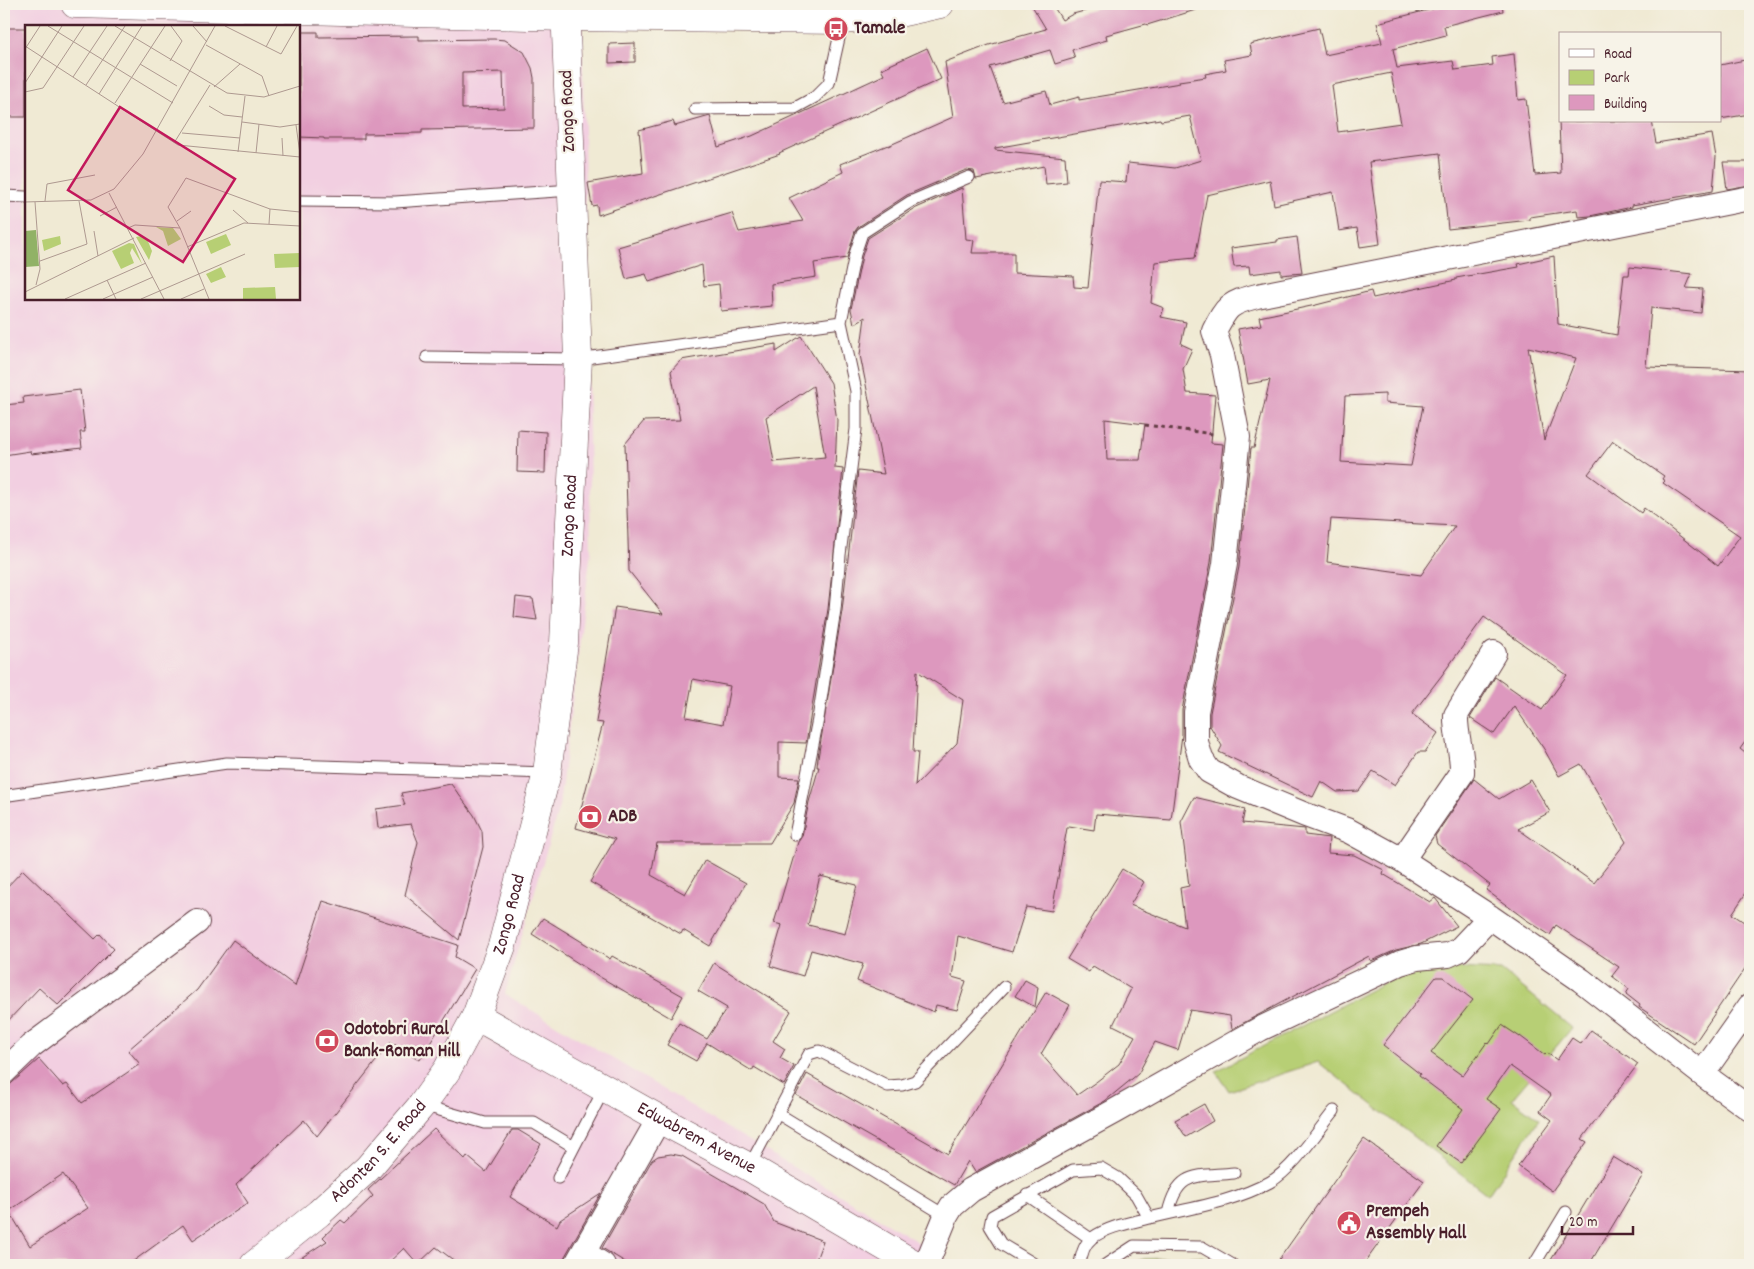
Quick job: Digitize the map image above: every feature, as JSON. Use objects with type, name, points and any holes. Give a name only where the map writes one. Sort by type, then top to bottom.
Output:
[{"type":"street","points":[[74,4],[899,13],[940,4]]},
{"type":"street","name":"Zongo Road","points":[[476,1016],[502,946],[547,773],[564,643],[578,359],[565,10]]},
{"type":"street","points":[[1750,198],[1237,301],[1224,310],[1214,331],[1222,354],[1238,437],[1225,564],[1196,712],[1196,742],[1201,760],[1209,771],[1238,787],[1349,831],[1402,860],[1490,917],[1581,980],[1750,1109]]},
{"type":"street","points":[[1402,860],[1462,773],[1463,763],[1456,715],[1494,654]]},
{"type":"street","points":[[926,1265],[952,1206],[971,1190],[1260,1029],[1400,963],[1417,958],[1448,955],[1458,950],[1490,917]]},
{"type":"street","points":[[4,1072],[31,1046],[197,922]]},
{"type":"street","points":[[1702,1074],[1750,1006]]},
{"type":"street","name":"Edwabrem Avenue","points":[[476,1016],[604,1089],[748,1167],[916,1265]]},
{"type":"street","name":"Adonten S. E. Road","points":[[254,1265],[319,1213],[368,1168],[422,1105],[447,1070],[476,1016]]},
{"type":"street","points":[[588,1261],[659,1119]]},
{"type":"lane","points":[[695,109],[795,108],[814,97],[829,83],[844,12]]},
{"type":"lane","points":[[795,835],[818,719],[834,610],[856,429],[856,391],[841,322],[855,254],[862,233],[910,202],[969,177]]},
{"type":"lane","points":[[300,201],[395,202],[572,190]]},
{"type":"lane","points":[[4,196],[25,197]]},
{"type":"lane","points":[[427,357],[578,359],[841,322]]},
{"type":"lane","points":[[4,798],[227,763],[547,773]]},
{"type":"lane","points":[[748,1167],[809,1054],[819,1051],[888,1086],[902,1085],[915,1081],[1004,987]]},
{"type":"lane","points":[[558,1178],[604,1089]]},
{"type":"lane","points":[[422,1105],[485,1123],[534,1123],[574,1147]]},
{"type":"lane","points":[[1080,1265],[1086,1245],[1091,1239],[1116,1226],[1236,1197],[1283,1174],[1334,1111]]},
{"type":"lane","points":[[777,1113],[946,1216]]},
{"type":"lane","points":[[1036,1265],[1001,1244],[990,1226],[992,1216],[1073,1170],[1101,1168],[1118,1178],[1136,1195],[1149,1218]]},
{"type":"lane","points":[[1168,1214],[1177,1188],[1188,1178],[1234,1173]]},
{"type":"lane","points":[[1027,1195],[1091,1239]]},
{"type":"lane","points":[[1534,1265],[1566,1212]]},
{"type":"lane","points":[[1105,1265],[1134,1246],[1202,1247],[1233,1265]]},
{"type":"path","points":[[1145,425],[1238,437]]},
{"type":"shaded area","points":[[4,4],[486,4],[582,7],[591,551],[559,807],[505,994],[956,1265],[4,1265]]},
{"type":"green space","points":[[1416,966],[1501,970],[1572,1028],[1512,1099],[1539,1119],[1488,1195],[1318,1062],[1229,1091],[1216,1071]]},
{"type":"green space","points":[[1201,1256],[1214,1265],[1125,1265],[1144,1259]]},
{"type":"building","points":[[1031,4],[1052,4],[1062,20],[1073,14],[1111,4],[1202,4],[1202,8],[1106,35],[1107,40],[1072,50],[1075,58],[1055,64],[1050,50],[990,67],[1003,102],[1046,91],[1050,105],[1079,97],[1079,100],[1206,77],[1205,74],[1226,70],[1224,60],[1252,55],[1250,44],[1319,28],[1325,55],[1382,43],[1377,23],[1451,4],[1502,4],[1503,11],[1444,26],[1446,35],[1393,49],[1397,68],[1453,61],[1455,70],[1493,65],[1492,57],[1514,54],[1518,100],[1526,99],[1535,175],[1561,173],[1559,122],[1652,122],[1656,143],[1712,134],[1716,157],[1713,191],[1632,205],[1632,207],[1590,216],[1578,217],[1577,210],[1530,217],[1530,220],[1448,229],[1440,153],[1369,162],[1380,244],[1360,247],[1357,228],[1339,231],[1333,192],[1274,205],[1270,180],[1207,195],[1195,258],[1155,262],[1151,303],[1164,308],[1161,317],[1186,322],[1181,344],[1192,349],[1183,369],[1187,393],[1215,395],[1211,443],[1223,444],[1211,562],[1182,710],[1182,735],[1171,820],[1096,814],[1094,830],[1069,826],[1067,828],[1052,911],[1026,907],[1012,952],[958,936],[952,977],[966,981],[957,1010],[936,1005],[934,1012],[857,981],[863,964],[811,950],[803,976],[770,966],[782,925],[774,923],[798,842],[802,836],[819,767],[817,767],[818,758],[842,611],[858,471],[884,474],[860,355],[865,317],[854,324],[851,309],[862,256],[868,238],[914,209],[962,188],[966,239],[974,240],[972,253],[1014,253],[1014,273],[1073,276],[1074,287],[1088,288],[1099,180],[1126,182],[1128,163],[1175,168],[1201,160],[1190,116],[1161,121],[1160,119],[995,148],[995,150],[1065,157],[1067,182],[1046,184],[1044,166],[976,179],[974,171],[966,170],[907,195],[858,227],[847,258],[814,263],[816,277],[771,284],[772,306],[721,311],[719,284],[704,286],[702,265],[649,282],[646,274],[626,279],[618,247],[732,213],[739,232],[803,221],[789,198],[843,172],[840,164],[888,146],[953,117],[945,62],[989,45],[1046,29]],"holes":[[[1391,73],[1401,123],[1338,132],[1332,85]],[[1105,419],[1145,424],[1140,460],[1107,460]],[[917,671],[963,700],[957,743],[915,786],[918,752],[913,752]],[[820,876],[857,885],[845,934],[808,925]]]},
{"type":"building","points":[[4,28],[25,28],[25,117],[4,117]]},
{"type":"building","points":[[300,32],[318,32],[318,37],[419,36],[419,40],[505,40],[524,52],[532,68],[534,78],[534,128],[422,130],[422,133],[364,134],[364,139],[300,137]],"holes":[[[503,72],[504,108],[462,109],[462,73]]]},
{"type":"building","points":[[635,43],[635,62],[609,63],[609,44]]},
{"type":"building","points":[[927,48],[941,79],[780,154],[598,215],[597,205],[592,206],[588,183],[643,173],[639,130],[673,121],[675,126],[710,116],[718,147],[752,136],[884,75],[881,69]]},
{"type":"building","points":[[1745,60],[1750,87],[1750,114],[1722,119],[1722,65]]},
{"type":"building","points":[[1723,162],[1750,162],[1750,185],[1727,189]]},
{"type":"building","points":[[1297,237],[1302,273],[1281,275],[1281,270],[1250,274],[1249,266],[1234,267],[1231,248],[1277,242],[1277,240]]},
{"type":"building","points":[[1554,256],[1558,324],[1617,335],[1624,275],[1629,275],[1630,267],[1692,274],[1686,288],[1703,289],[1701,313],[1651,308],[1646,367],[1750,370],[1750,735],[1740,749],[1750,757],[1750,887],[1732,914],[1750,926],[1750,961],[1694,1044],[1639,1007],[1640,1005],[1626,994],[1629,989],[1612,976],[1619,967],[1556,925],[1550,935],[1525,919],[1486,890],[1490,885],[1437,844],[1435,836],[1474,779],[1499,799],[1531,780],[1550,812],[1518,829],[1594,883],[1626,842],[1581,764],[1559,776],[1544,749],[1514,706],[1494,734],[1470,718],[1495,677],[1542,710],[1567,675],[1484,617],[1412,714],[1438,733],[1425,752],[1418,752],[1395,785],[1373,771],[1359,791],[1337,792],[1321,781],[1313,797],[1219,752],[1222,746],[1210,726],[1210,713],[1239,567],[1251,448],[1254,448],[1270,380],[1248,384],[1238,329],[1261,325],[1259,317],[1371,291],[1373,298],[1456,280],[1456,278],[1519,267],[1518,264]],"holes":[[[1528,347],[1576,358],[1544,440]],[[1385,394],[1385,403],[1423,406],[1411,466],[1341,462],[1345,396]],[[1613,441],[1664,476],[1662,479],[1665,481],[1663,483],[1740,536],[1718,566],[1644,508],[1641,513],[1588,474]],[[1331,519],[1455,526],[1421,575],[1327,562]]]},
{"type":"building","points":[[801,336],[831,383],[837,420],[835,468],[843,469],[828,609],[806,743],[779,742],[779,777],[799,778],[794,803],[770,843],[657,843],[651,875],[685,894],[705,860],[746,883],[710,946],[683,930],[681,934],[590,882],[615,839],[576,828],[603,723],[596,722],[615,607],[663,614],[629,571],[625,444],[644,421],[680,420],[671,371],[681,360],[776,344],[776,352]],"holes":[[[813,386],[825,457],[774,462],[766,417]],[[693,679],[730,686],[723,724],[686,717]]]},
{"type":"building","points":[[80,390],[85,432],[80,432],[82,448],[31,454],[30,451],[4,455],[4,405],[24,403],[23,397]]},
{"type":"building","points":[[518,430],[546,432],[545,473],[517,472]]},
{"type":"building","points":[[516,597],[533,599],[537,620],[514,617]]},
{"type":"building","points":[[451,784],[474,815],[482,831],[483,847],[459,940],[405,895],[418,842],[411,824],[378,828],[376,809],[405,805],[401,793]]},
{"type":"building","points":[[1194,797],[1245,809],[1242,823],[1305,829],[1305,835],[1329,838],[1328,853],[1354,855],[1384,870],[1383,874],[1430,902],[1435,898],[1457,926],[1421,944],[1396,950],[1371,961],[1369,956],[1232,1029],[1230,1016],[1190,1010],[1178,1050],[1155,1042],[1138,1074],[1105,1101],[975,1172],[968,1161],[954,1185],[796,1095],[807,1074],[948,1154],[1046,992],[1070,1005],[1041,1054],[1077,1095],[1096,1082],[1119,1064],[1135,1036],[1113,1025],[1131,989],[1093,966],[1089,972],[1067,959],[1122,869],[1144,882],[1130,905],[1185,927],[1180,888],[1189,886],[1181,822]]},
{"type":"building","points":[[23,870],[95,939],[100,934],[114,949],[58,1005],[39,988],[4,1025],[4,890]]},
{"type":"building","points":[[323,901],[458,945],[455,957],[475,969],[420,1060],[391,1042],[317,1136],[304,1120],[236,1185],[248,1203],[193,1240],[183,1225],[128,1265],[4,1265],[4,1090],[39,1059],[63,1086],[67,1084],[82,1103],[140,1064],[128,1050],[197,990],[233,940],[295,986]],"holes":[[[63,1174],[88,1208],[30,1246],[9,1211]]]},
{"type":"building","points":[[543,918],[610,959],[612,956],[683,996],[671,1018],[600,977],[532,934]]},
{"type":"building","points":[[714,963],[791,1011],[773,1041],[785,1049],[780,1058],[794,1066],[784,1085],[754,1067],[752,1071],[707,1043],[696,1061],[667,1045],[679,1023],[707,1039],[727,1008],[698,991]]},
{"type":"building","points":[[1436,977],[1443,977],[1473,1000],[1431,1053],[1463,1076],[1487,1042],[1489,1044],[1502,1025],[1545,1055],[1547,1053],[1557,1060],[1572,1038],[1581,1044],[1591,1030],[1638,1064],[1582,1139],[1587,1142],[1552,1191],[1518,1166],[1552,1120],[1540,1111],[1551,1095],[1510,1066],[1486,1099],[1501,1109],[1461,1163],[1436,1146],[1463,1109],[1419,1076],[1420,1074],[1383,1045]]},
{"type":"building","points":[[1025,980],[1038,987],[1035,1007],[1015,996]]},
{"type":"building","points":[[1204,1104],[1213,1121],[1186,1137],[1175,1120]]},
{"type":"building","points":[[434,1129],[465,1159],[467,1156],[486,1172],[512,1130],[518,1130],[541,1144],[510,1197],[557,1226],[560,1220],[601,1193],[564,1258],[558,1265],[460,1265],[436,1247],[418,1264],[404,1248],[386,1265],[290,1265],[327,1241],[323,1237],[341,1220],[345,1223],[373,1196],[368,1190]]},
{"type":"building","name":"Prempeh Assembly Hall","points":[[1364,1139],[1424,1181],[1363,1265],[1275,1265]]},
{"type":"building","points":[[671,1154],[682,1156],[764,1204],[774,1222],[823,1241],[814,1265],[630,1265],[602,1248],[652,1160],[658,1156]]},
{"type":"building","points":[[1613,1157],[1643,1175],[1589,1265],[1548,1265]]},
{"type":"place","name":"Tamale","points":[[836,29]]},
{"type":"place","name":"ADB","points":[[590,817]]},
{"type":"place","name":"Odotobri Rural Bank-Roman Hill","points":[[327,1041]]},
{"type":"place","name":"Prempeh Assembly Hall","points":[[1349,1223]]}]
